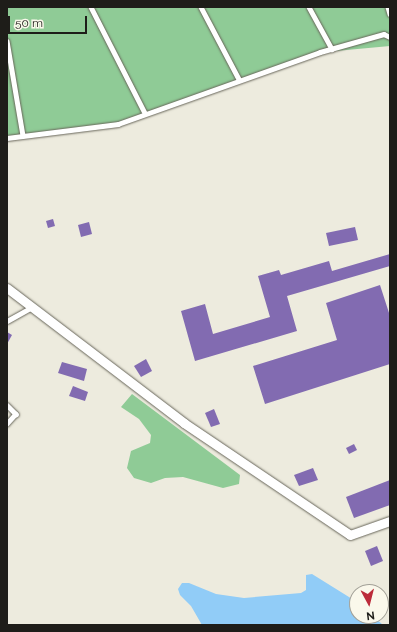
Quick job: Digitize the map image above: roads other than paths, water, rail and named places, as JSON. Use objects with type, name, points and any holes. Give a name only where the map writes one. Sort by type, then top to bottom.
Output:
[{"type":"street","points":[[7,288],[184,422],[350,535],[390,521]]},
{"type":"lane","points":[[91,7],[145,113]]},
{"type":"lane","points":[[201,7],[239,80]]},
{"type":"lane","points":[[309,7],[332,49]]},
{"type":"lane","points":[[388,7],[390,14]]},
{"type":"lane","points":[[7,138],[118,124],[239,80],[332,49],[384,34],[390,37]]},
{"type":"lane","points":[[7,41],[23,136]]},
{"type":"lane","points":[[7,321],[32,307]]},
{"type":"lane","points":[[7,405],[16,414],[7,424]]},
{"type":"water","points":[[312,574],[349,597],[349,624],[383,625],[202,625],[191,606],[180,595],[178,589],[182,583],[189,583],[216,594],[244,598],[301,593],[306,590],[306,575]]}]
